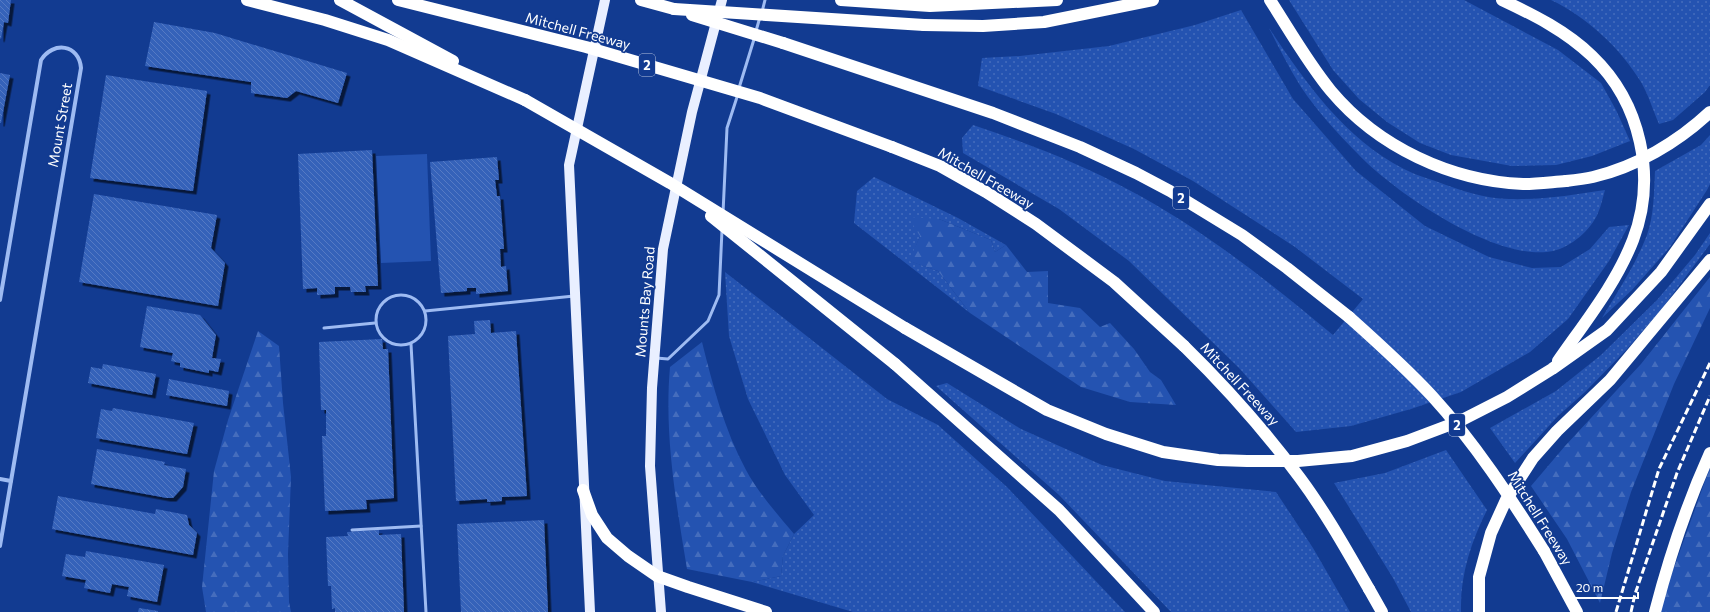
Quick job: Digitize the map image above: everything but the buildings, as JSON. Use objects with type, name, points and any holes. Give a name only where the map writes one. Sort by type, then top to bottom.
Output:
[{"type":"highway","points":[[247,0],[325,20],[388,40],[525,100]]},
{"type":"highway","points":[[340,0],[525,100],[670,183],[905,328],[1019,395],[1047,410],[1077,423],[1163,452],[1218,460],[1298,461],[1352,456],[1406,441],[1460,421],[1507,397],[1552,369],[1607,330],[1662,272],[1710,204]]},
{"type":"highway","name":"Mitchell Freeway","points":[[397,0],[586,47],[760,98],[892,146],[940,166],[986,192],[1036,224],[1114,282],[1184,346],[1239,403],[1301,479],[1329,522],[1382,612]]},
{"type":"highway","name":"Mitchell Freeway","points":[[641,0],[674,9],[909,84],[993,113],[1080,147],[1136,173],[1170,191],[1242,235],[1349,317],[1408,371],[1452,420],[1494,474],[1544,551],[1577,612]]},
{"type":"highway","points":[[841,0],[930,6],[1057,0]]},
{"type":"highway","points":[[674,9],[924,25],[983,26],[1044,22],[1153,0]]},
{"type":"highway","points":[[1270,0],[1306,57],[1332,91],[1363,122],[1413,156],[1470,176],[1495,181],[1523,184],[1566,181],[1594,177],[1636,162],[1678,139],[1710,112]]},
{"type":"highway","points":[[1502,0],[1533,14],[1555,27],[1592,56],[1610,77],[1628,106],[1636,126],[1642,148],[1644,192],[1641,214],[1633,240],[1613,280],[1552,369]]},
{"type":"highway","points":[[670,183],[896,364],[1059,510],[1154,612]]},
{"type":"highway","points":[[1479,612],[1478,578],[1491,533],[1506,500],[1530,464],[1557,431],[1610,380],[1710,260]]},
{"type":"highway","points":[[1655,612],[1666,570],[1700,475],[1710,453]]},
{"type":"highway","points":[[583,490],[592,516],[607,538],[628,556],[658,576],[766,612]]},
{"type":"main road","points":[[590,612],[583,490],[569,165],[605,0]]},
{"type":"main road","name":"Mounts Bay Road","points":[[660,612],[650,466],[654,358],[663,248],[692,112],[722,0]]},
{"type":"street","name":"Mount Street","points":[[0,300],[41,60],[50,50],[58,47],[66,48],[72,50],[78,57],[80,68],[0,546]]},
{"type":"street","points":[[0,479],[11,481]]},
{"type":"lane","points":[[654,358],[668,359],[708,320],[719,295],[728,128],[765,0]]},
{"type":"lane","points":[[398,294],[413,297],[423,306],[427,320],[423,335],[411,344],[397,346],[388,342],[378,331],[375,323],[377,310],[384,301],[398,294]]},
{"type":"lane","points":[[425,311],[574,296]]},
{"type":"lane","points":[[324,328],[375,323]]},
{"type":"lane","points":[[411,344],[426,612]]},
{"type":"lane","points":[[352,530],[421,526]]},
{"type":"green space","points":[[1289,0],[1464,0],[1558,50],[1601,83],[1616,110],[1630,141],[1592,156],[1556,165],[1512,166],[1451,155],[1420,143],[1387,122],[1359,99],[1333,70]]},
{"type":"green space","points":[[1551,0],[1710,0],[1710,85],[1705,92],[1673,120],[1659,124],[1644,87],[1633,69],[1623,57],[1590,24]]},
{"type":"green space","points":[[1241,10],[1293,99],[1356,171],[1425,226],[1489,257],[1532,268],[1561,267],[1590,249],[1609,227],[1629,225],[1609,261],[1568,319],[1530,352],[1461,392],[1411,409],[1351,426],[1296,432],[1239,368],[1129,261],[1059,209],[963,153],[962,138],[973,125],[1052,154],[1110,180],[1156,205],[1235,257],[1285,295],[1333,335],[1363,299],[1295,247],[1193,181],[1134,149],[1056,114],[978,86],[982,58],[1020,56],[1109,46],[1195,25]]},
{"type":"green space","points":[[1269,28],[1297,69],[1328,108],[1363,142],[1382,156],[1417,175],[1464,191],[1500,199],[1545,198],[1605,190],[1598,213],[1591,226],[1580,237],[1560,249],[1553,251],[1530,252],[1505,246],[1477,236],[1449,222],[1421,205],[1375,170],[1358,154],[1321,113],[1301,87]]},
{"type":"green space","points":[[1710,135],[1710,184],[1707,190],[1670,247],[1632,290],[1602,318],[1632,267],[1647,235],[1654,195],[1655,171],[1701,145]]},
{"type":"green space","points":[[427,154],[431,261],[381,263],[376,156]]},
{"type":"green space","points":[[874,177],[958,218],[1006,245],[995,252],[991,240],[939,219],[920,236],[910,261],[938,271],[970,313],[854,223],[857,191]]},
{"type":"green space","points":[[908,217],[939,219],[991,240],[995,252],[1006,245],[1027,272],[1048,271],[1048,303],[1080,308],[1100,327],[1110,323],[1134,349],[1150,372],[1161,380],[1176,405],[1130,402],[1081,387],[970,313],[938,271],[909,261],[920,236]]},
{"type":"green space","points":[[1710,233],[1710,244],[1661,310],[1627,349],[1585,392],[1558,416],[1515,463],[1490,428],[1556,391],[1601,355],[1657,300],[1695,255]]},
{"type":"green space","points":[[725,272],[887,399],[938,425],[1007,487],[1125,612],[853,612],[752,582],[781,576],[783,556],[794,534],[814,515],[785,475],[748,399],[729,336]]},
{"type":"green space","points":[[1710,277],[1710,308],[1674,384],[1631,492],[1612,553],[1600,603],[1567,539],[1531,486],[1565,446],[1641,364]]},
{"type":"green space","points":[[258,331],[279,346],[283,403],[291,477],[288,554],[289,602],[291,612],[206,612],[202,587],[214,471],[228,420]]},
{"type":"green space","points":[[702,342],[710,375],[725,423],[738,455],[768,503],[794,534],[783,556],[781,576],[752,582],[687,569],[672,468],[669,418],[670,367]]},
{"type":"green space","points":[[947,383],[1021,429],[1102,465],[1165,481],[1276,492],[1313,548],[1350,612],[1171,612],[1059,495],[936,386]]},
{"type":"green space","points":[[1446,450],[1487,510],[1471,547],[1462,585],[1461,612],[1411,612],[1393,578],[1334,483],[1385,473]]},
{"type":"green space","points":[[1710,467],[1710,612],[1660,612],[1666,590]]},
{"type":"railway","points":[[1616,612],[1659,469],[1710,363]]},
{"type":"railway","points":[[1631,612],[1635,594],[1677,473],[1710,396]]}]
